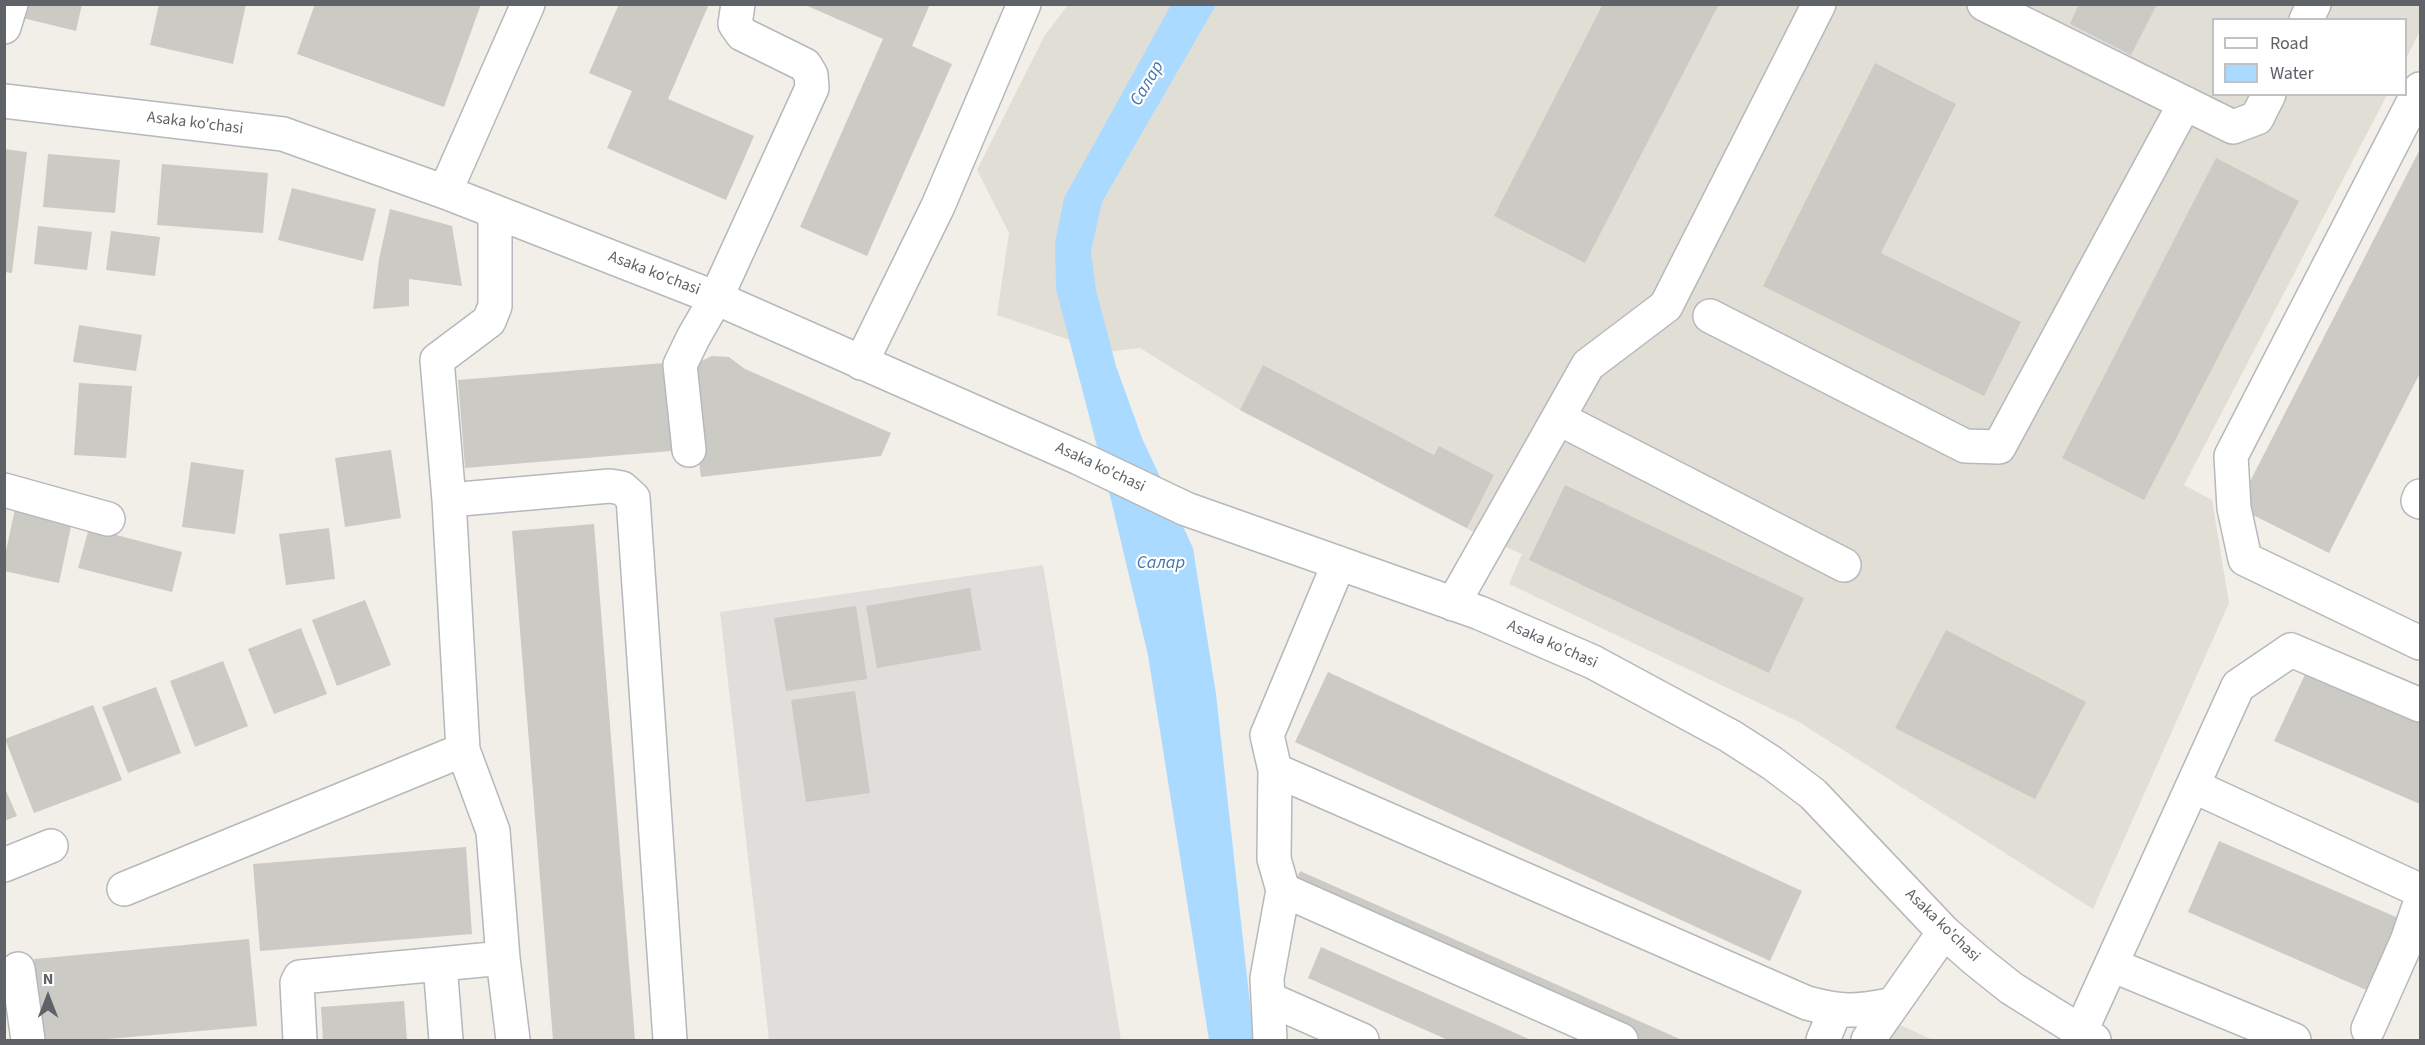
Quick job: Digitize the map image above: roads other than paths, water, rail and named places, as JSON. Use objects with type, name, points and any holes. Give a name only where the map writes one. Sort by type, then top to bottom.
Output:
[{"type":"street","points":[[4,27],[11,4]]},
{"type":"street","points":[[445,192],[528,4]]},
{"type":"street","points":[[689,450],[680,366],[716,298],[812,88],[811,75],[805,65],[742,34],[735,24],[738,4]]},
{"type":"street","points":[[861,363],[938,206],[1024,4]]},
{"type":"street","points":[[1453,604],[1588,365],[1666,306],[1820,4]]},
{"type":"street","points":[[1984,4],[2233,127],[2257,118],[2268,96]]},
{"type":"street","points":[[2307,18],[2314,4]]},
{"type":"street","points":[[2421,90],[2231,456],[2234,508],[2245,560],[2421,643]]},
{"type":"street","name":"Asaka ko'chasi","points":[[4,101],[283,134],[445,192],[716,298],[1079,458],[1186,509],[1453,604],[1593,662],[1720,730],[1772,763],[1813,794],[1944,932],[2011,988],[2087,1037]]},
{"type":"street","points":[[1710,316],[1965,446],[1999,447],[2185,103]]},
{"type":"street","points":[[495,212],[495,306],[492,314],[489,321],[437,360],[449,500],[463,750],[493,831],[503,958],[513,1041]]},
{"type":"street","points":[[1558,418],[1844,565]]},
{"type":"street","points":[[449,500],[610,486],[622,488],[633,498],[670,1041]]},
{"type":"street","points":[[4,490],[108,519]]},
{"type":"street","points":[[2421,496],[2418,501],[2421,502]]},
{"type":"street","points":[[1270,1041],[1267,978],[1283,890],[1274,859],[1275,770],[1267,735],[1339,563]]},
{"type":"street","points":[[2087,1037],[2112,965],[2238,686],[2291,650],[2421,705]]},
{"type":"street","points":[[124,889],[463,750]]},
{"type":"street","points":[[1275,770],[1807,1003],[1835,1011],[1858,1011],[1890,1005]]},
{"type":"street","points":[[2193,786],[2419,890],[2421,896]]},
{"type":"street","points":[[4,865],[51,846]]},
{"type":"street","points":[[1283,890],[1621,1041]]},
{"type":"street","points":[[2368,1029],[2407,941],[2421,903]]},
{"type":"street","points":[[1868,1041],[1890,1005],[1944,932]]},
{"type":"street","points":[[300,1041],[297,983],[300,977],[503,958]]},
{"type":"street","points":[[440,964],[446,1041]]},
{"type":"street","points":[[2112,965],[2294,1041]]},
{"type":"street","points":[[18,969],[28,1041]]},
{"type":"street","points":[[1269,999],[1362,1041]]},
{"type":"street","points":[[1823,1041],[1835,1011]]},
{"type":"water","name":"Салар","points":[[1171,5],[1216,5],[1102,202],[1091,251],[1096,290],[1116,366],[1142,438],[1193,548],[1216,694],[1254,1040],[1209,1040],[1148,655],[1112,504],[1056,289],[1055,243],[1064,198]]}]
